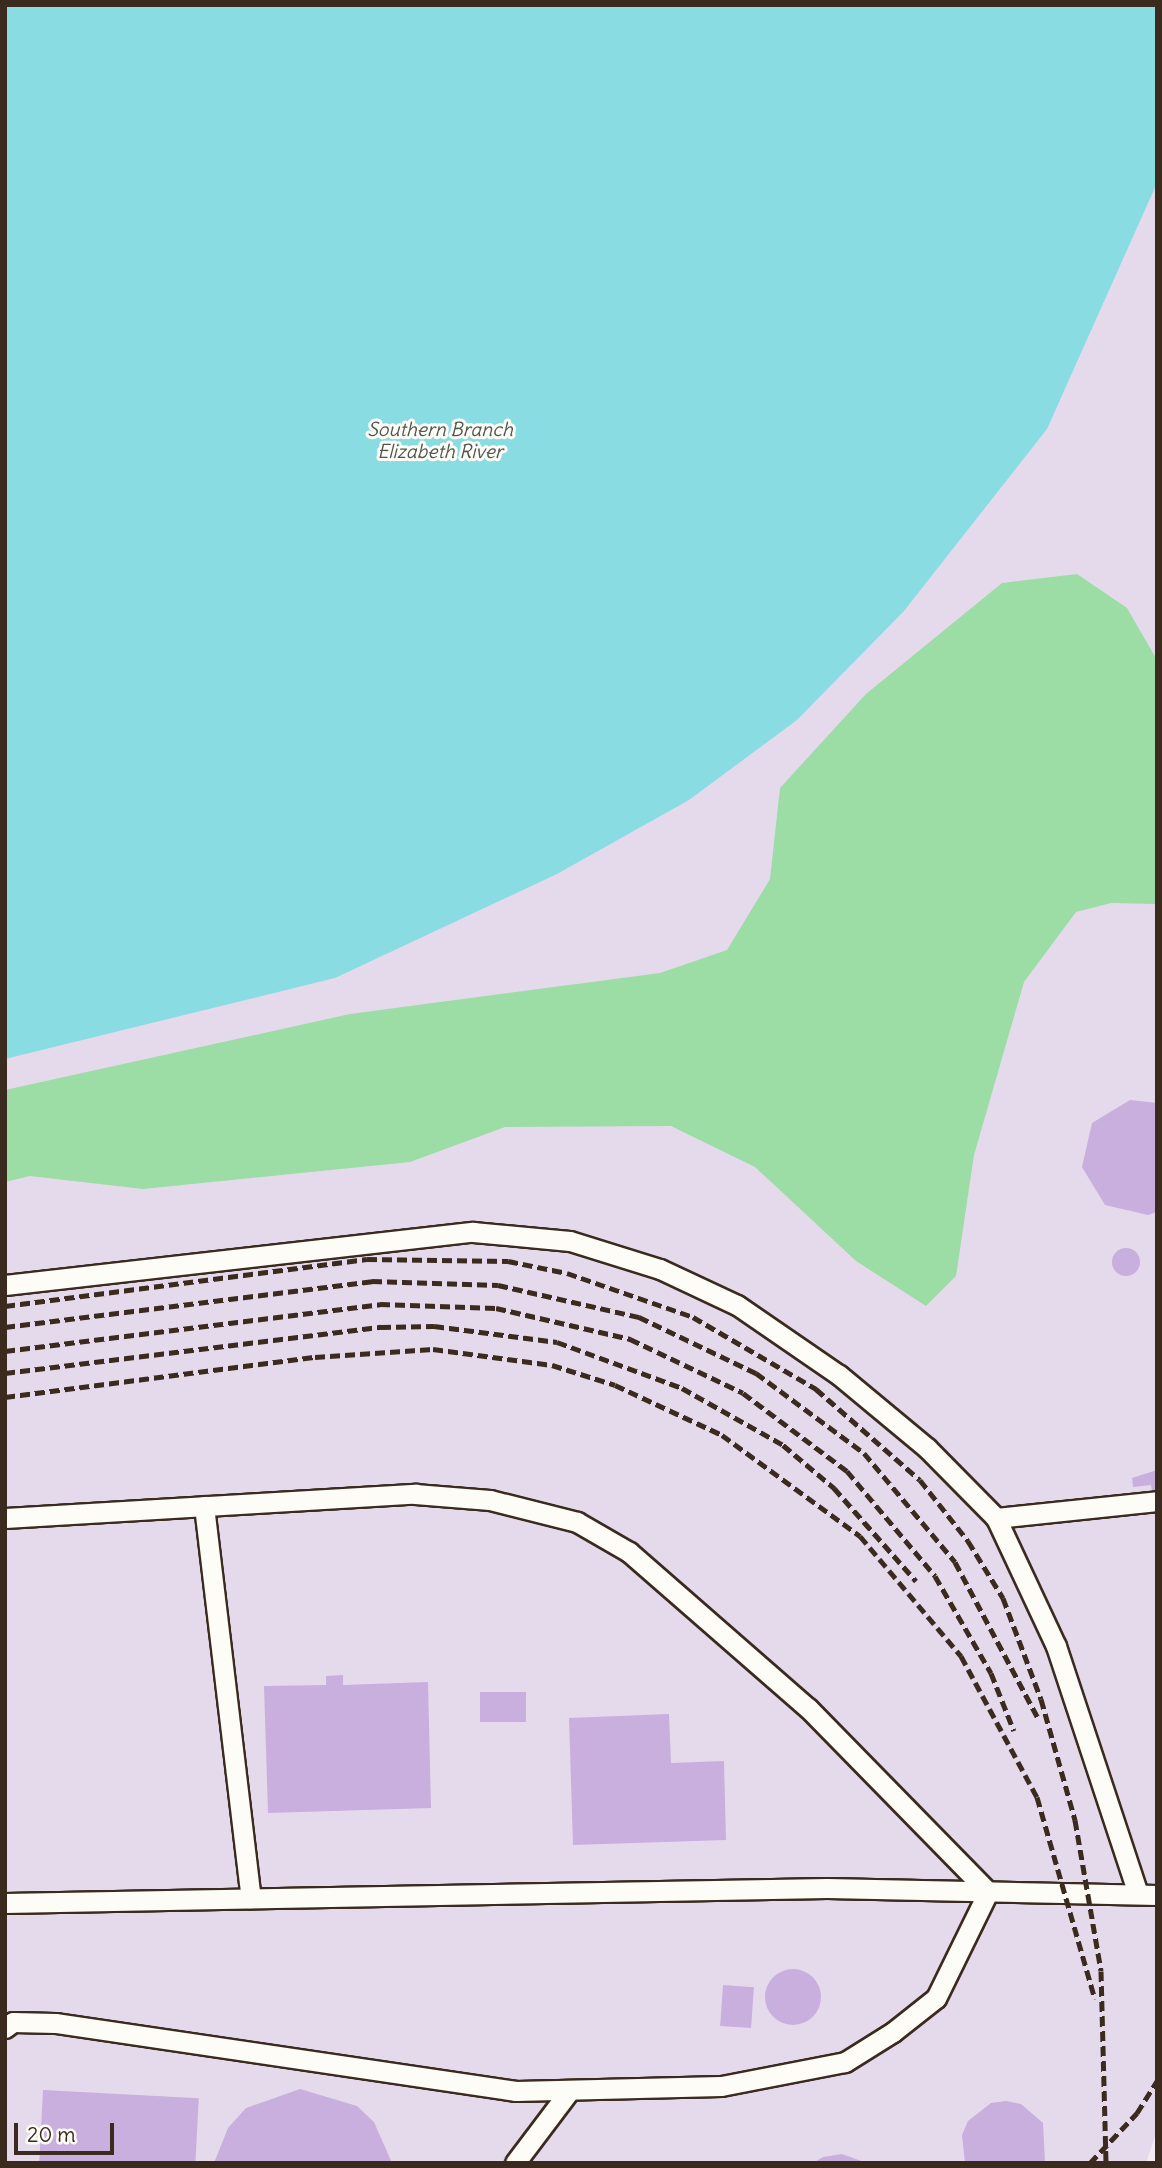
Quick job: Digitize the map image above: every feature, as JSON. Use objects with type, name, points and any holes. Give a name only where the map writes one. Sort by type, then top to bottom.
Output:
[{"type":"lane","points":[[5,1285],[473,1232],[570,1241],[660,1269],[737,1305],[839,1375],[996,1518],[1056,1646],[1147,1895],[827,1888],[5,1903]]},
{"type":"lane","points":[[5,1518],[415,1494],[490,1500],[577,1522],[629,1552],[808,1708],[988,1892]]},
{"type":"lane","points":[[996,1518],[1157,1501]]},
{"type":"lane","points":[[204,1506],[251,1898]]},
{"type":"lane","points":[[5,2028],[13,2022],[55,2023],[516,2091],[721,2085],[845,2062],[936,1998],[988,1892]]},
{"type":"lane","points":[[516,2163],[570,2090]]},
{"type":"shaded area","points":[[1157,178],[1157,2130],[1146,2163],[5,2163],[5,1031]]},
{"type":"green space","points":[[1077,574],[1127,608],[1157,660],[1157,904],[1111,903],[1076,912],[1024,982],[974,1155],[956,1276],[926,1306],[856,1261],[755,1167],[671,1126],[505,1127],[410,1162],[143,1189],[30,1176],[5,1182],[5,1090],[350,1014],[660,973],[727,950],[770,879],[780,788],[866,694],[1002,583]]},
{"type":"water","name":"Southern Branch Elizabeth River","points":[[5,5],[1157,5],[1157,183],[1047,429],[904,611],[797,720],[689,800],[557,874],[335,978],[5,1059]]},
{"type":"building","points":[[1130,1100],[1157,1103],[1157,1212],[1148,1215],[1105,1205],[1082,1167],[1092,1123]]},
{"type":"building","points":[[1126,1248],[1136,1252],[1140,1262],[1136,1272],[1126,1276],[1116,1272],[1112,1262],[1116,1252]]},
{"type":"building","points":[[1157,1470],[1155,1509],[1151,1485],[1133,1487],[1132,1478]]},
{"type":"building","points":[[343,1675],[343,1685],[428,1682],[431,1808],[268,1813],[264,1686],[326,1685],[326,1676]]},
{"type":"building","points":[[480,1692],[526,1692],[526,1722],[480,1722]]},
{"type":"building","points":[[669,1714],[671,1763],[724,1761],[726,1840],[573,1845],[569,1718]]},
{"type":"building","points":[[793,1969],[804,1971],[813,1977],[819,1986],[819,2008],[813,2017],[804,2023],[793,2025],[782,2023],[773,2017],[767,2008],[765,1997],[767,1986],[773,1977],[782,1971]]},
{"type":"building","points":[[723,1985],[754,1987],[751,2028],[720,2026]]},
{"type":"building","points":[[300,2089],[357,2106],[374,2122],[392,2163],[214,2163],[228,2128],[246,2108]]},
{"type":"building","points":[[43,2090],[199,2098],[195,2163],[39,2163]]},
{"type":"building","points":[[1006,2101],[1021,2104],[1043,2123],[1045,2163],[965,2163],[962,2135],[968,2121],[991,2103]]},
{"type":"building","points":[[842,2154],[867,2163],[813,2163],[823,2157]]},
{"type":"railway","points":[[5,1306],[367,1259],[508,1261],[567,1273],[693,1317],[816,1389],[920,1480],[968,1541],[1003,1598],[1041,1699],[1075,1820],[1101,1971],[1106,2163]]},
{"type":"railway","points":[[5,1327],[372,1281],[498,1285],[639,1317],[756,1373],[864,1453],[955,1562],[1038,1718]]},
{"type":"railway","points":[[5,1351],[380,1304],[496,1308],[630,1339],[743,1393],[847,1471],[935,1576],[991,1673],[1014,1731]]},
{"type":"railway","points":[[5,1373],[381,1327],[434,1326],[557,1342],[682,1388],[783,1445],[834,1488],[916,1581]]},
{"type":"railway","points":[[5,1397],[315,1357],[433,1349],[552,1365],[615,1385],[722,1435],[860,1536],[961,1656],[1037,1797],[1095,1999]]},
{"type":"railway","points":[[1090,2163],[1137,2113],[1157,2081]]}]
